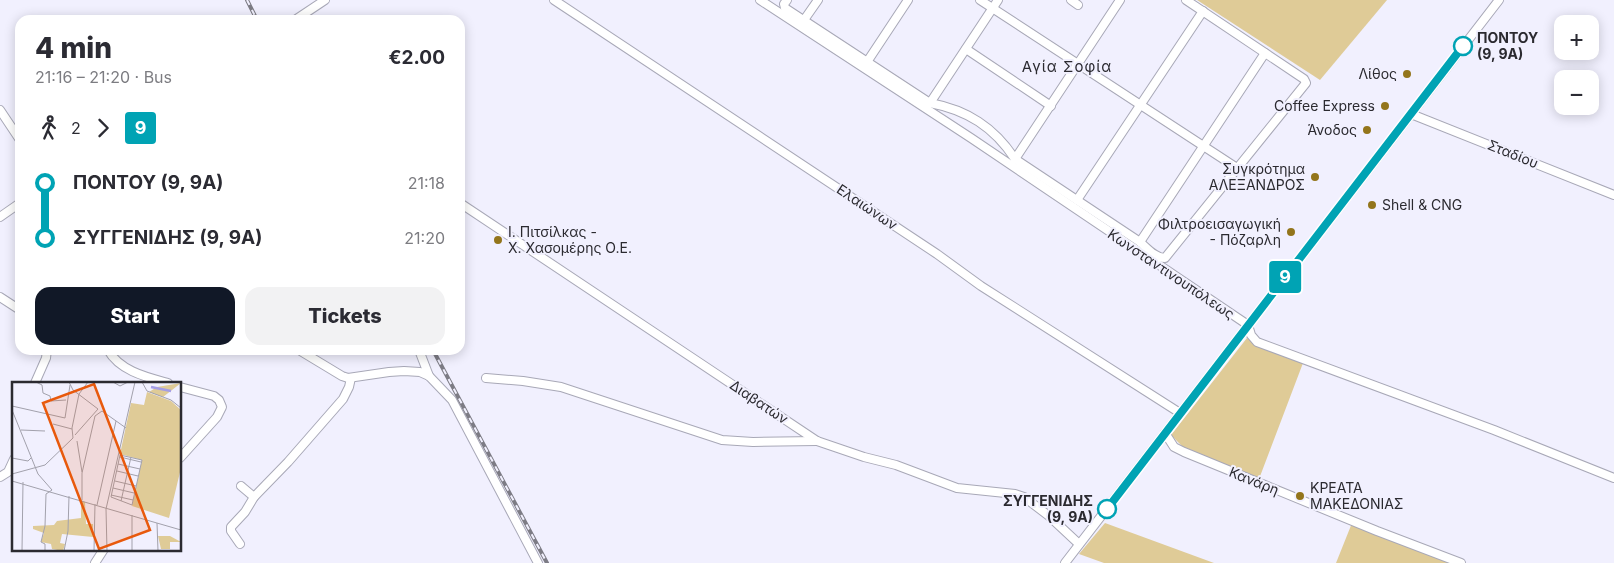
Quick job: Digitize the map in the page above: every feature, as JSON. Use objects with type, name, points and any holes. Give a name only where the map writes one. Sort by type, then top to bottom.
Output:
[{"type":"street","points":[[302,15],[325,0]]},
{"type":"street","name":"Ελαιώνων","points":[[554,0],[929,248],[981,286],[1180,413]]},
{"type":"street","name":"Κωνσταντινουπόλεως","points":[[760,0],[972,138],[1248,325],[1251,335],[1258,342],[1434,407],[1614,478]]},
{"type":"street","points":[[787,0],[784,4],[785,8],[930,103],[956,109],[995,133],[1015,159],[1140,242],[1158,258],[1165,258],[1306,82],[1186,0]]},
{"type":"street","points":[[804,20],[818,0]]},
{"type":"street","points":[[867,62],[908,0]]},
{"type":"street","points":[[980,0],[1237,168]]},
{"type":"street","points":[[930,103],[998,0]]},
{"type":"street","points":[[1071,0],[1078,5]]},
{"type":"street","points":[[1015,159],[1120,0]]},
{"type":"street","points":[[1065,563],[1499,0]]},
{"type":"street","points":[[1077,200],[1202,11]]},
{"type":"street","points":[[966,49],[1051,106]]},
{"type":"street","points":[[1140,242],[1265,53]]},
{"type":"street","points":[[0,110],[15,132]]},
{"type":"street","name":"Σταδίου","points":[[1411,114],[1614,195]]},
{"type":"street","points":[[972,138],[981,124]]},
{"type":"street","points":[[0,217],[15,206]]},
{"type":"street","name":"Διαβατών","points":[[465,206],[818,441],[855,454],[896,465],[957,488],[1014,494],[1024,497],[1049,516],[1079,544]]},
{"type":"street","points":[[0,297],[15,307]]},
{"type":"street","points":[[35,382],[46,355]]},
{"type":"street","points":[[112,355],[118,362],[129,369],[147,378],[164,382]]},
{"type":"street","points":[[307,355],[342,376],[351,378],[404,371],[420,372],[429,376],[452,400],[538,563]]},
{"type":"street","points":[[421,355],[429,376]]},
{"type":"street","points":[[240,544],[231,529],[254,497],[288,462],[343,399],[351,378]]},
{"type":"street","points":[[486,378],[561,387],[692,432],[722,440],[753,442],[818,441]]},
{"type":"street","points":[[181,386],[214,396],[219,400],[222,407],[217,417],[181,457]]},
{"type":"street","name":"Κανάρη","points":[[1165,433],[1174,447],[1184,452],[1377,531],[1461,563]]},
{"type":"street","points":[[0,478],[8,472],[12,463]]},
{"type":"street","points":[[242,486],[254,497]]},
{"type":"street","points":[[95,563],[103,550]]},
{"type":"shaded area","points":[[1197,0],[1387,0],[1320,80]]},
{"type":"shaded area","points":[[1247,338],[1258,346],[1303,363],[1259,479],[1185,449],[1171,435]]},
{"type":"shaded area","points":[[1105,523],[1214,563],[1104,563],[1079,554]]},
{"type":"shaded area","points":[[1352,523],[1455,563],[1336,563]]},
{"type":"railway","points":[[247,0],[254,15]]},
{"type":"railway","points":[[436,355],[547,563]]},
{"type":"bus line","name":"9","points":[[1107,509],[1463,46]]},
{"type":"place","name":"ΠΟΝΤΟΥ (9, 9Α)","points":[[1463,46]]},
{"type":"place","name":"Λίθος","points":[[1407,74]]},
{"type":"place","name":"Coffee Express","points":[[1385,106]]},
{"type":"place","name":"Άνοδος","points":[[1367,130]]},
{"type":"place","name":"Συγκρότημα ΑΛΕΞΑΝΔΡΟΣ","points":[[1315,177]]},
{"type":"place","name":"Shell & CNG","points":[[1372,205]]},
{"type":"place","name":"Φιλτροεισαγωγική - Πόζαρλη","points":[[1291,232]]},
{"type":"place","name":"Ι. Πιτσίλκας - Χ. Χασομέρης Ο.Ε.","points":[[498,240]]},
{"type":"place","name":"ΚΡΕΑΤΑ ΜΑΚΕΔΟΝΙΑΣ","points":[[1300,496]]},
{"type":"place","name":"ΣΥΓΓΕΝΙΔΗΣ (9, 9Α)","points":[[1107,509]]},
{"type":"district","name":"Αγία Σοφία","points":[[1067,67]]}]
